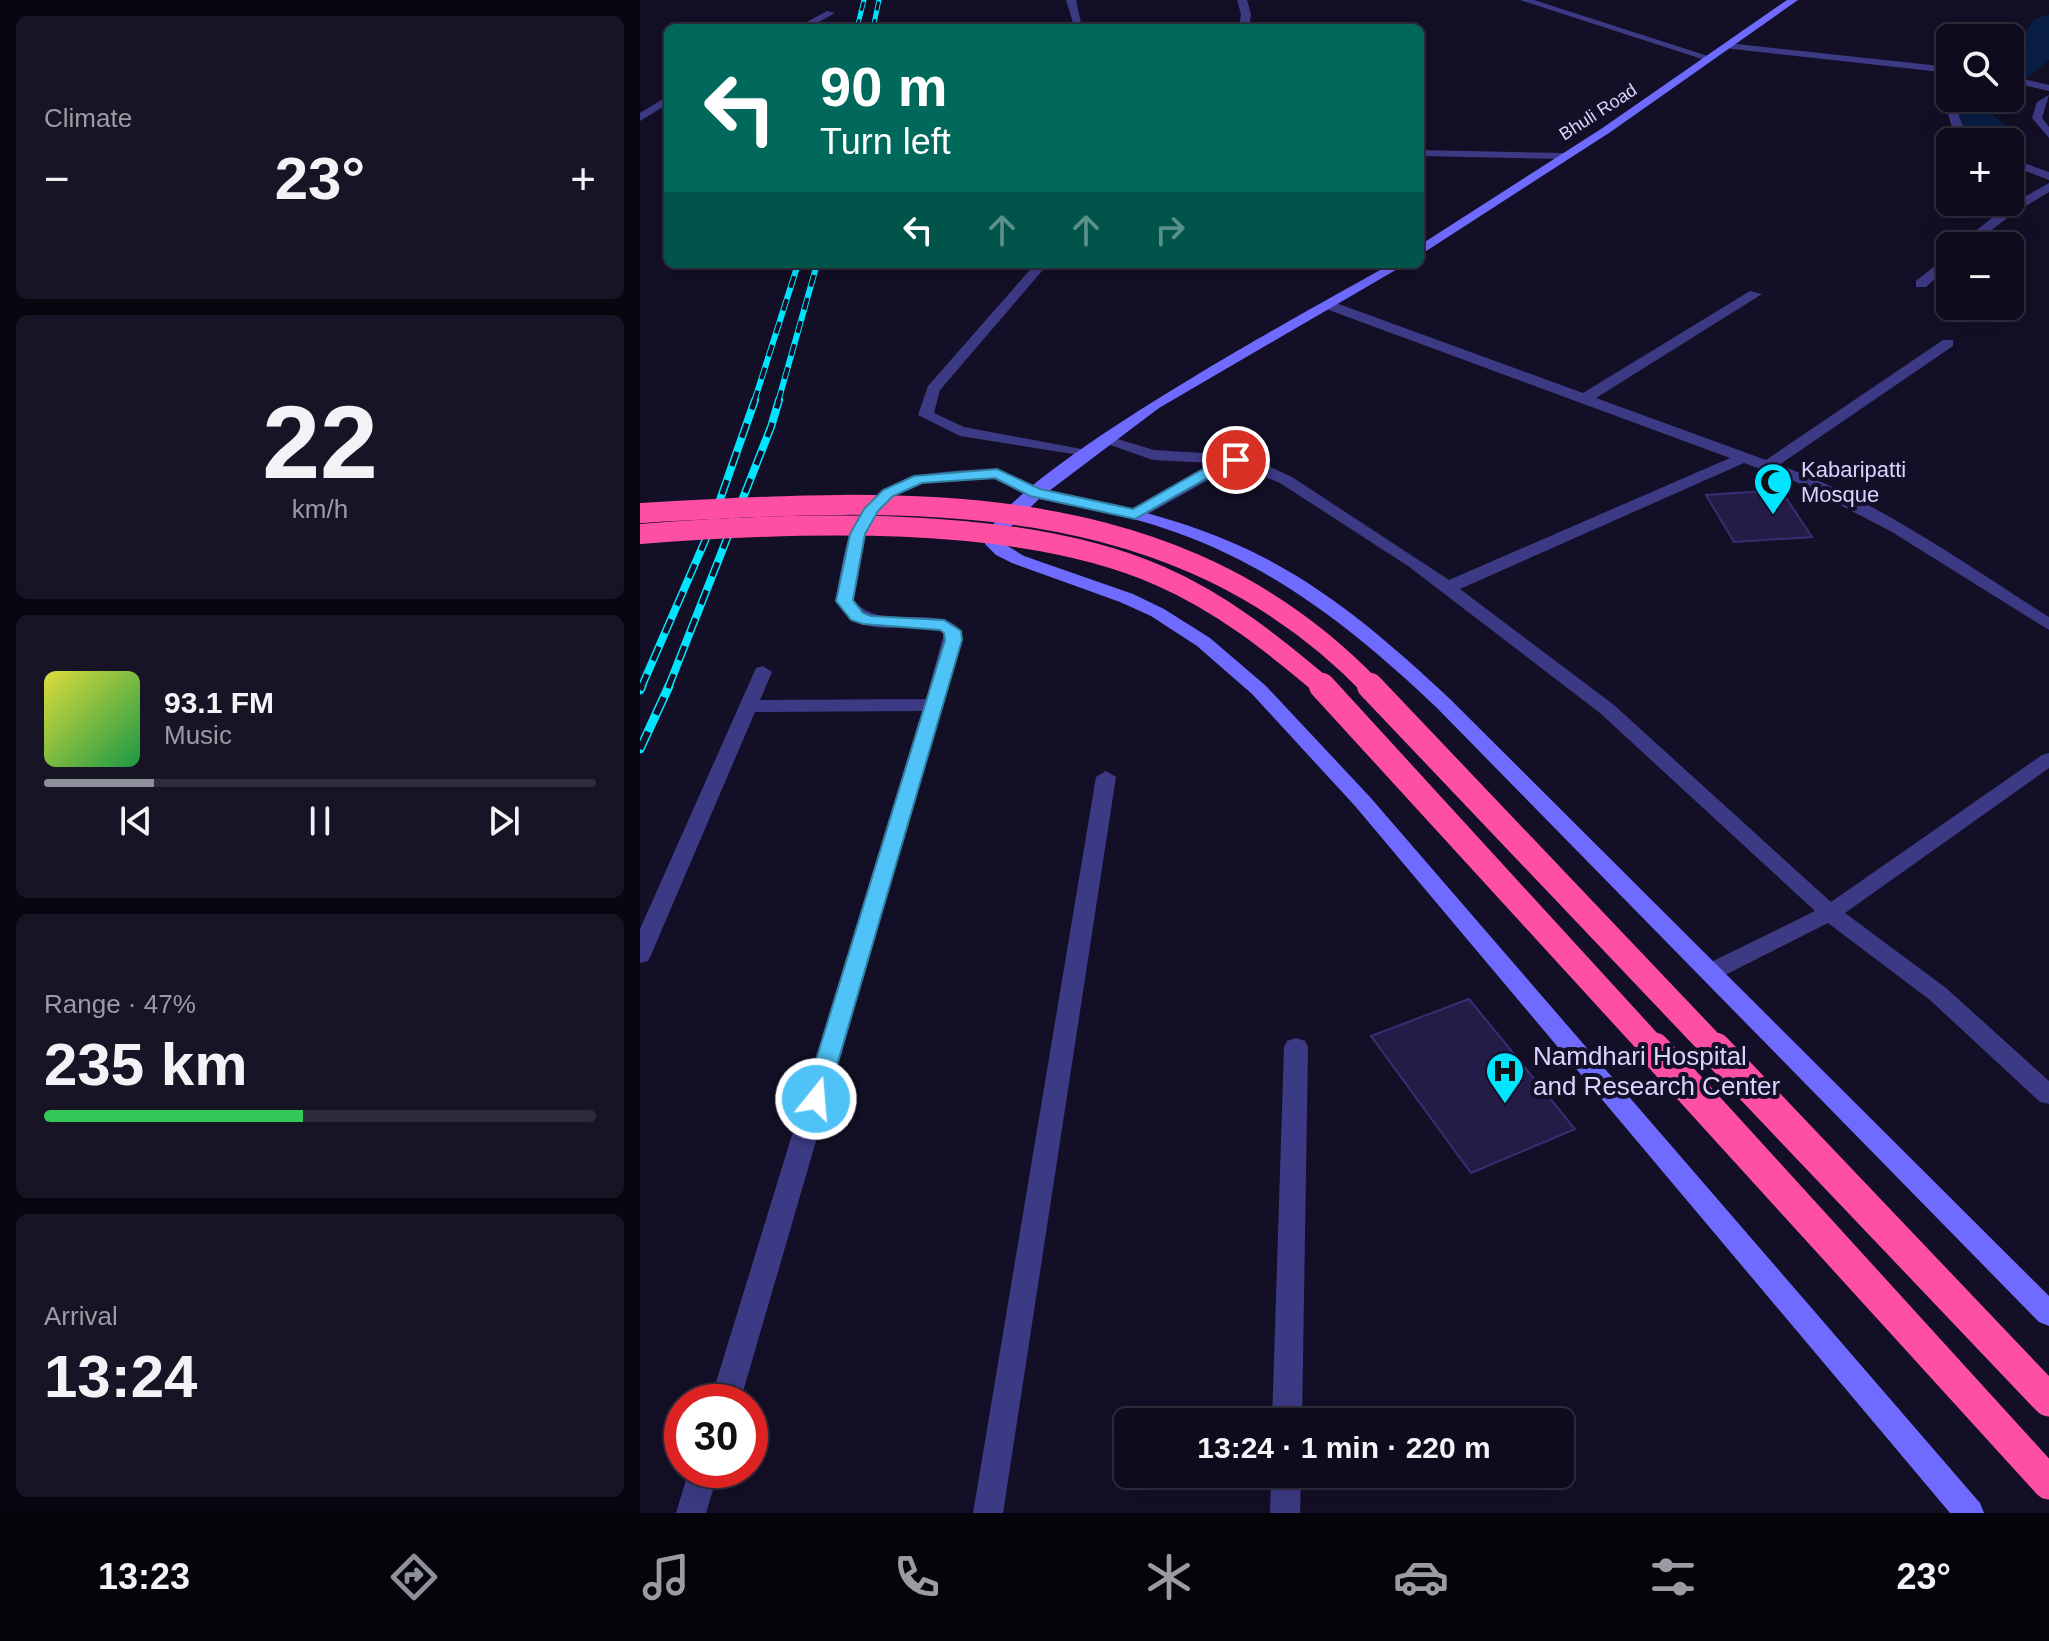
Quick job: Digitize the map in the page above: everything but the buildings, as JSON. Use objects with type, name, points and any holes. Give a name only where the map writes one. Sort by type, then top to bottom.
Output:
[{"type":"highway","points":[[640,513],[873,504],[941,507],[1053,520],[1100,529],[1203,566],[1285,612],[1323,640],[1368,684],[2049,1400]]},
{"type":"highway","points":[[640,534],[718,529],[854,527],[960,530],[1031,540],[1085,551],[1144,570],[1199,594],[1257,630],[1326,689],[2049,1483]]},
{"type":"main road","name":"Bhuli Road","points":[[1424,248],[1793,0]]},
{"type":"main road","points":[[1393,268],[1154,405],[1035,493],[993,535],[993,544],[999,552],[1105,588],[1143,605],[1187,629],[1257,688],[1409,858],[1969,1513]]},
{"type":"main road","points":[[1035,493],[1135,514],[1215,541],[1281,573],[1377,640],[2049,1314]]},
{"type":"street","points":[[1071,0],[1077,24]]},
{"type":"street","points":[[1242,0],[1246,14],[1245,24]]},
{"type":"street","points":[[1525,0],[1709,58]]},
{"type":"street","points":[[809,24],[830,13]]},
{"type":"street","points":[[1727,46],[1936,68]]},
{"type":"street","points":[[2024,82],[2049,88]]},
{"type":"street","points":[[2049,98],[2041,104],[2037,118],[2049,135]]},
{"type":"street","points":[[640,118],[664,102]]},
{"type":"street","points":[[1424,153],[1564,156]]},
{"type":"street","points":[[2024,166],[2049,176]]},
{"type":"street","points":[[1981,232],[2049,187]]},
{"type":"street","points":[[1039,268],[933,389],[926,415],[960,431],[1086,454]]},
{"type":"street","points":[[1921,284],[1936,271]]},
{"type":"street","points":[[1585,398],[1755,294]]},
{"type":"street","points":[[1331,306],[1769,465],[1898,528],[2049,625]]},
{"type":"street","points":[[1769,465],[1948,343]]},
{"type":"street","points":[[1104,440],[1153,455],[1229,460],[1254,465],[1286,480],[1449,587],[1607,709],[1830,913],[1938,994],[2049,1095]]},
{"type":"street","points":[[1449,587],[1747,456]]},
{"type":"street","points":[[1135,514],[1229,460]]},
{"type":"street","points":[[730,1384],[953,640],[953,631],[930,623],[869,621],[857,616],[844,601],[862,524],[888,493],[904,484],[934,476],[997,474],[1035,493]]},
{"type":"street","points":[[640,955],[763,672]]},
{"type":"street","points":[[748,706],[934,705]]},
{"type":"street","points":[[1711,972],[1830,913],[2049,759]]},
{"type":"street","points":[[988,1513],[1106,777]]},
{"type":"street","points":[[1287,1408],[1296,1047]]},
{"type":"street","points":[[691,1513],[699,1488]]},
{"type":"street","points":[[1285,1513],[1286,1488]]},
{"type":"waterway","points":[[2024,58],[2040,46],[2049,28]]},
{"type":"waterway","points":[[1969,112],[1979,128]]},
{"type":"railway","points":[[858,24],[864,0]]},
{"type":"railway","points":[[874,24],[879,0]]},
{"type":"railway","points":[[754,402],[797,268]]},
{"type":"railway","points":[[778,402],[816,268]]},
{"type":"railway","points":[[641,688],[708,534],[755,400]]},
{"type":"railway","points":[[668,688],[779,400]]},
{"type":"railway","points":[[640,749],[669,686]]},
{"type":"place","name":"Kabaripatti Mosque","points":[[1773,516]]},
{"type":"place","name":"Namdhari Hospital and Research Center","points":[[1505,1105]]},
{"type":"route","points":[[816,1099],[953,640],[953,631],[944,625],[869,621],[849,608],[844,601],[862,524],[888,493],[904,484],[934,476],[997,474],[1035,493],[1135,514],[1229,460],[1236,460]]}]
